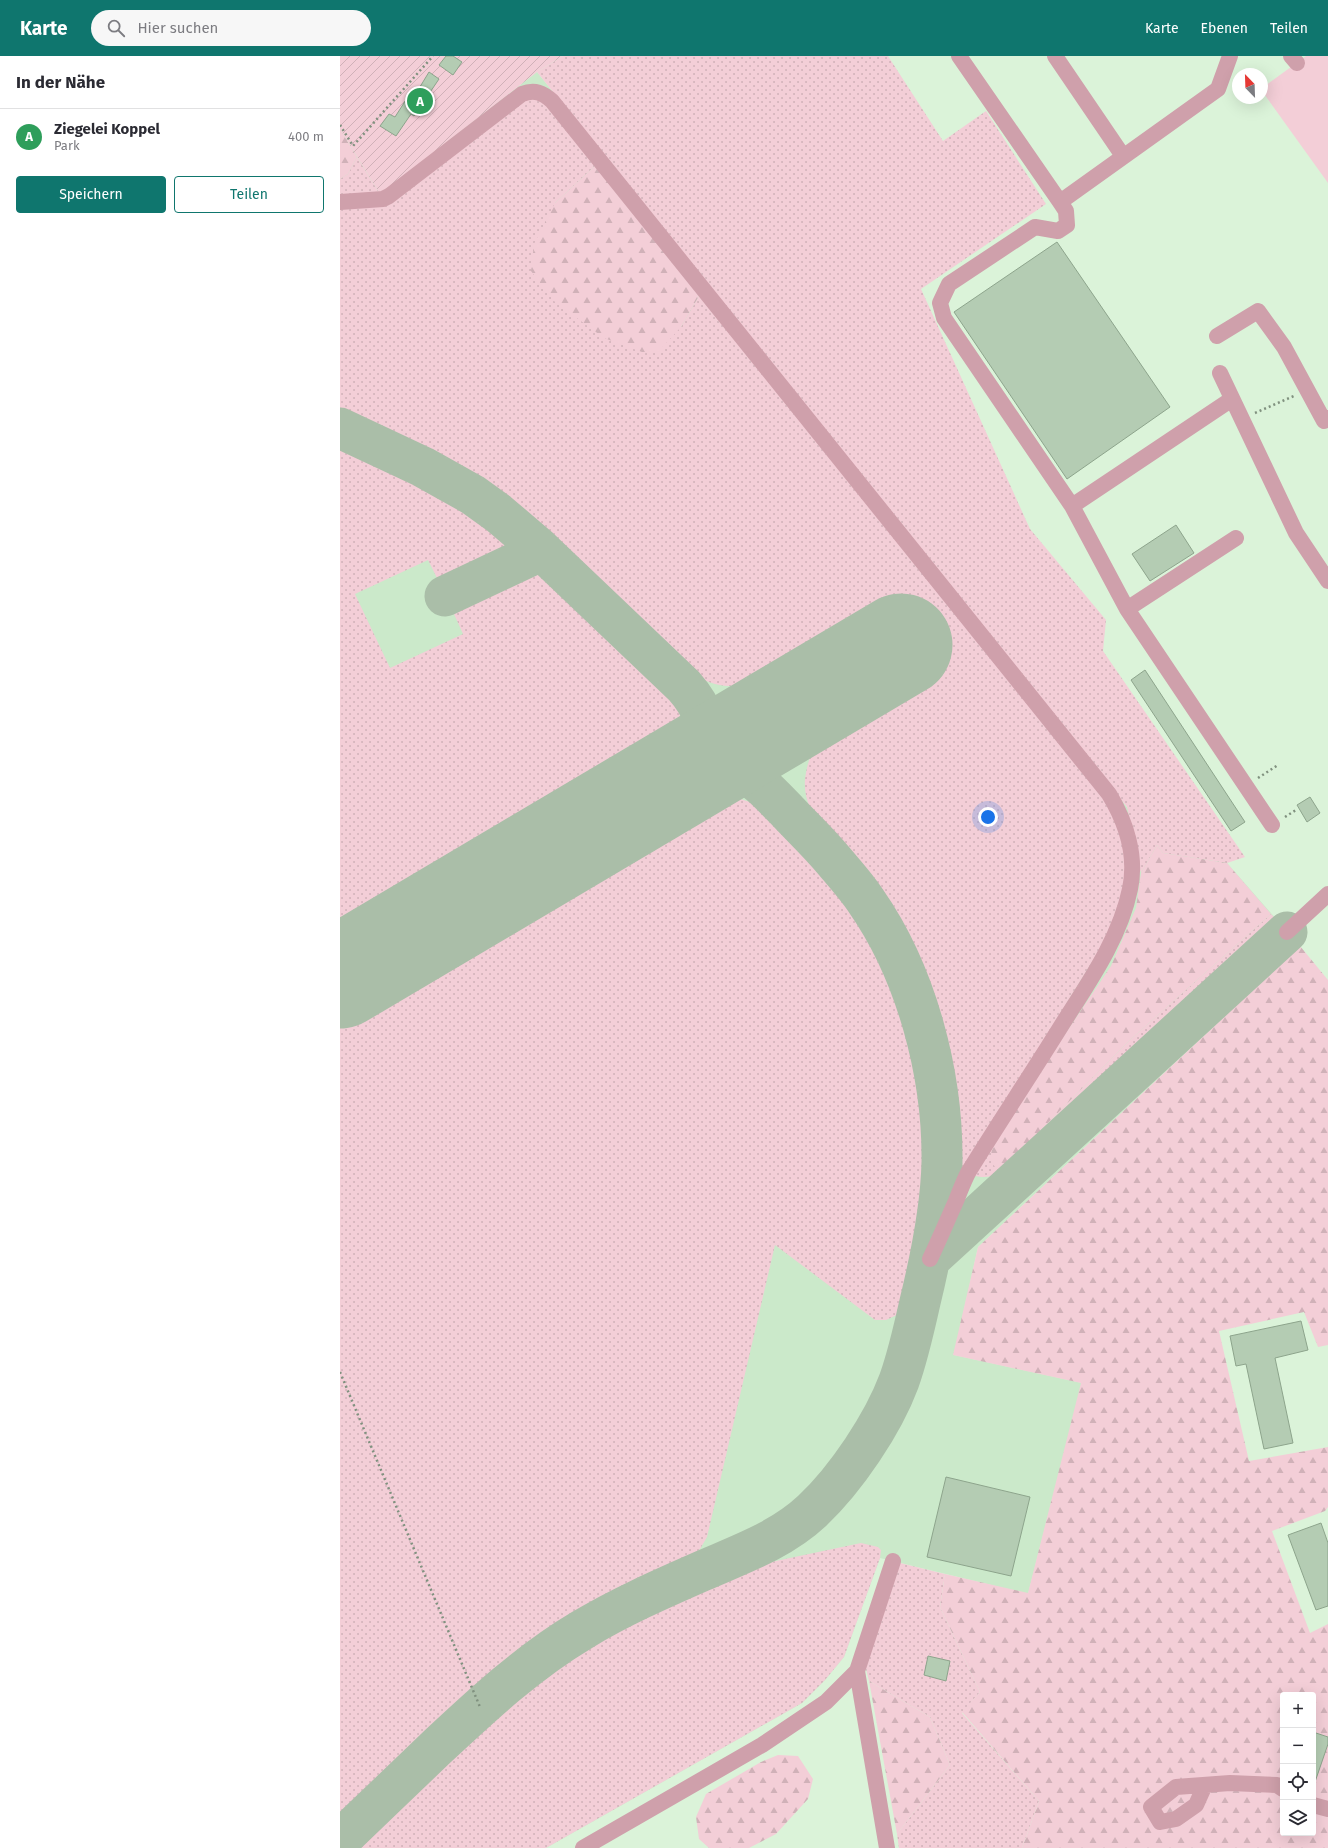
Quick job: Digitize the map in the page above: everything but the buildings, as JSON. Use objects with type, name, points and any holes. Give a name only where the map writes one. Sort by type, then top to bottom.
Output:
[{"type":"lane","points":[[959,56],[1060,202],[1066,212],[1067,225],[1058,231],[1035,227],[949,284],[940,303],[944,318],[1072,506],[1127,609],[1272,825]]},
{"type":"lane","points":[[1055,56],[1124,156]]},
{"type":"lane","points":[[1060,202],[1218,89],[1230,56]]},
{"type":"lane","points":[[340,202],[383,199],[389,196],[522,94],[536,92],[543,94],[552,101],[1105,789],[1118,810],[1126,828],[1131,849],[1131,888],[1126,908],[1092,978],[968,1173],[930,1259]]},
{"type":"lane","points":[[1217,336],[1258,312],[1284,348],[1324,421],[1328,418]]},
{"type":"lane","points":[[1220,373],[1296,534],[1322,558],[1328,581]]},
{"type":"lane","points":[[1072,506],[1232,399]]},
{"type":"lane","points":[[1127,609],[1236,538]]},
{"type":"lane","points":[[1286,932],[1328,894]]},
{"type":"lane","points":[[583,1848],[762,1745],[826,1702],[857,1671],[893,1561]]},
{"type":"lane","points":[[857,1671],[887,1848]]},
{"type":"lane","points":[[1204,1785],[1230,1783],[1277,1785],[1280,1787]]},
{"type":"lane","points":[[1316,1806],[1328,1809]]},
{"type":"path","points":[[340,125],[353,146],[433,56]]},
{"type":"path","points":[[1242,419],[1307,390]]},
{"type":"path","points":[[1246,786],[1278,765]]},
{"type":"path","points":[[340,1372],[480,1707]]},
{"type":"shaded area","points":[[537,72],[1163,852],[1227,863],[1300,946],[978,1247],[954,1355],[1082,1383],[1028,1594],[880,1558],[844,1657],[825,1680],[802,1703],[546,1848],[340,1848],[340,129],[380,194]]},
{"type":"green space","points":[[340,56],[563,56],[537,72],[380,194],[340,129]]},
{"type":"green space","points":[[563,56],[888,56],[943,141],[986,111],[1046,204],[921,289],[1030,529],[1106,620],[1103,651],[1245,857],[1227,863],[1163,853],[1157,845],[1141,873],[1127,807],[537,72]]},
{"type":"green space","points":[[1306,56],[1328,56],[1328,183],[1268,99],[1268,84]]},
{"type":"green space","points":[[529,98],[545,100],[597,164],[555,203],[681,327],[700,294],[1114,807],[1128,858],[1125,893],[1108,936],[964,1170],[957,1157],[955,1149],[949,1086],[940,1041],[934,1019],[909,955],[890,917],[869,883],[849,857],[822,828],[815,817],[809,805],[806,793],[805,779],[808,764],[818,743],[928,676],[886,605],[757,681],[730,686],[715,684],[690,672],[549,538],[480,484],[381,432],[340,413],[340,207],[390,203]]},
{"type":"green space","points":[[340,129],[357,157],[348,174],[340,179]]},
{"type":"green space","points":[[357,157],[380,194],[340,198],[340,179],[348,174]]},
{"type":"green space","points":[[597,164],[700,294],[681,327],[658,352],[642,352],[604,338],[554,301],[531,271],[534,244],[555,203]]},
{"type":"green space","points":[[340,446],[432,487],[509,541],[510,548],[508,553],[442,588],[428,560],[355,594],[390,668],[463,634],[450,605],[504,577],[527,570],[540,568],[675,695],[680,715],[679,728],[346,926],[340,923]]},
{"type":"green space","points":[[737,798],[760,805],[780,823],[814,859],[851,905],[879,950],[901,1000],[915,1048],[927,1127],[925,1187],[916,1250],[906,1298],[899,1314],[886,1320],[875,1320],[775,1245],[707,1537],[700,1549],[690,1557],[598,1603],[559,1628],[485,1683],[340,1818],[340,1026],[720,800]]},
{"type":"green space","points":[[1157,845],[1163,853],[1227,863],[1271,914],[1130,1040],[1003,1168],[996,1169],[991,1160],[992,1142],[1111,966],[1136,908],[1141,873]]},
{"type":"green space","points":[[1271,914],[1276,919],[1005,1170],[989,1177],[972,1175],[992,1142],[992,1160],[1003,1168],[1130,1040]]},
{"type":"green space","points":[[1300,946],[1328,980],[1328,1345],[1318,1347],[1304,1312],[1219,1331],[1249,1461],[1328,1447],[1328,1507],[1325,1511],[1272,1531],[1310,1633],[1328,1624],[1328,1848],[1022,1848],[1039,1801],[962,1712],[980,1692],[940,1607],[945,1574],[1028,1593],[1081,1383],[953,1355],[978,1247]]},
{"type":"green space","points":[[861,1543],[878,1547],[881,1550],[880,1558],[844,1657],[825,1680],[802,1703],[546,1848],[354,1848],[473,1736],[541,1679],[611,1630],[661,1604],[771,1562]]},
{"type":"green space","points":[[896,1562],[945,1574],[940,1607],[980,1692],[962,1713],[1039,1801],[1022,1848],[899,1848],[897,1834],[950,1765],[930,1717],[869,1681],[865,1665]]},
{"type":"green space","points":[[869,1681],[930,1717],[950,1765],[897,1834]]},
{"type":"green space","points":[[778,1755],[798,1756],[813,1779],[808,1799],[776,1834],[749,1848],[709,1848],[699,1839],[696,1817],[706,1794],[761,1762]]},
{"type":"taxiway","points":[[340,428],[423,467],[473,495],[498,513],[538,547],[684,686],[701,710],[707,729],[707,739],[705,748],[700,757],[693,765],[679,776]]},
{"type":"taxiway","points":[[445,596],[528,557],[538,547]]},
{"type":"taxiway","points":[[340,1840],[488,1700],[524,1670],[562,1642],[626,1606],[760,1546],[800,1521],[825,1498],[862,1450],[892,1398],[902,1372],[932,1250],[938,1215],[942,1162],[938,1095],[932,1060],[924,1026],[913,993],[900,960],[884,930],[862,896],[823,848],[763,787],[740,771],[728,767],[698,769],[679,776]]},
{"type":"taxiway","points":[[930,1259],[1287,932]]},
{"type":"runway","points":[[340,977],[901,645]]},
{"type":"place","name":"Ziegelei Koppel","points":[[420,101]]}]
